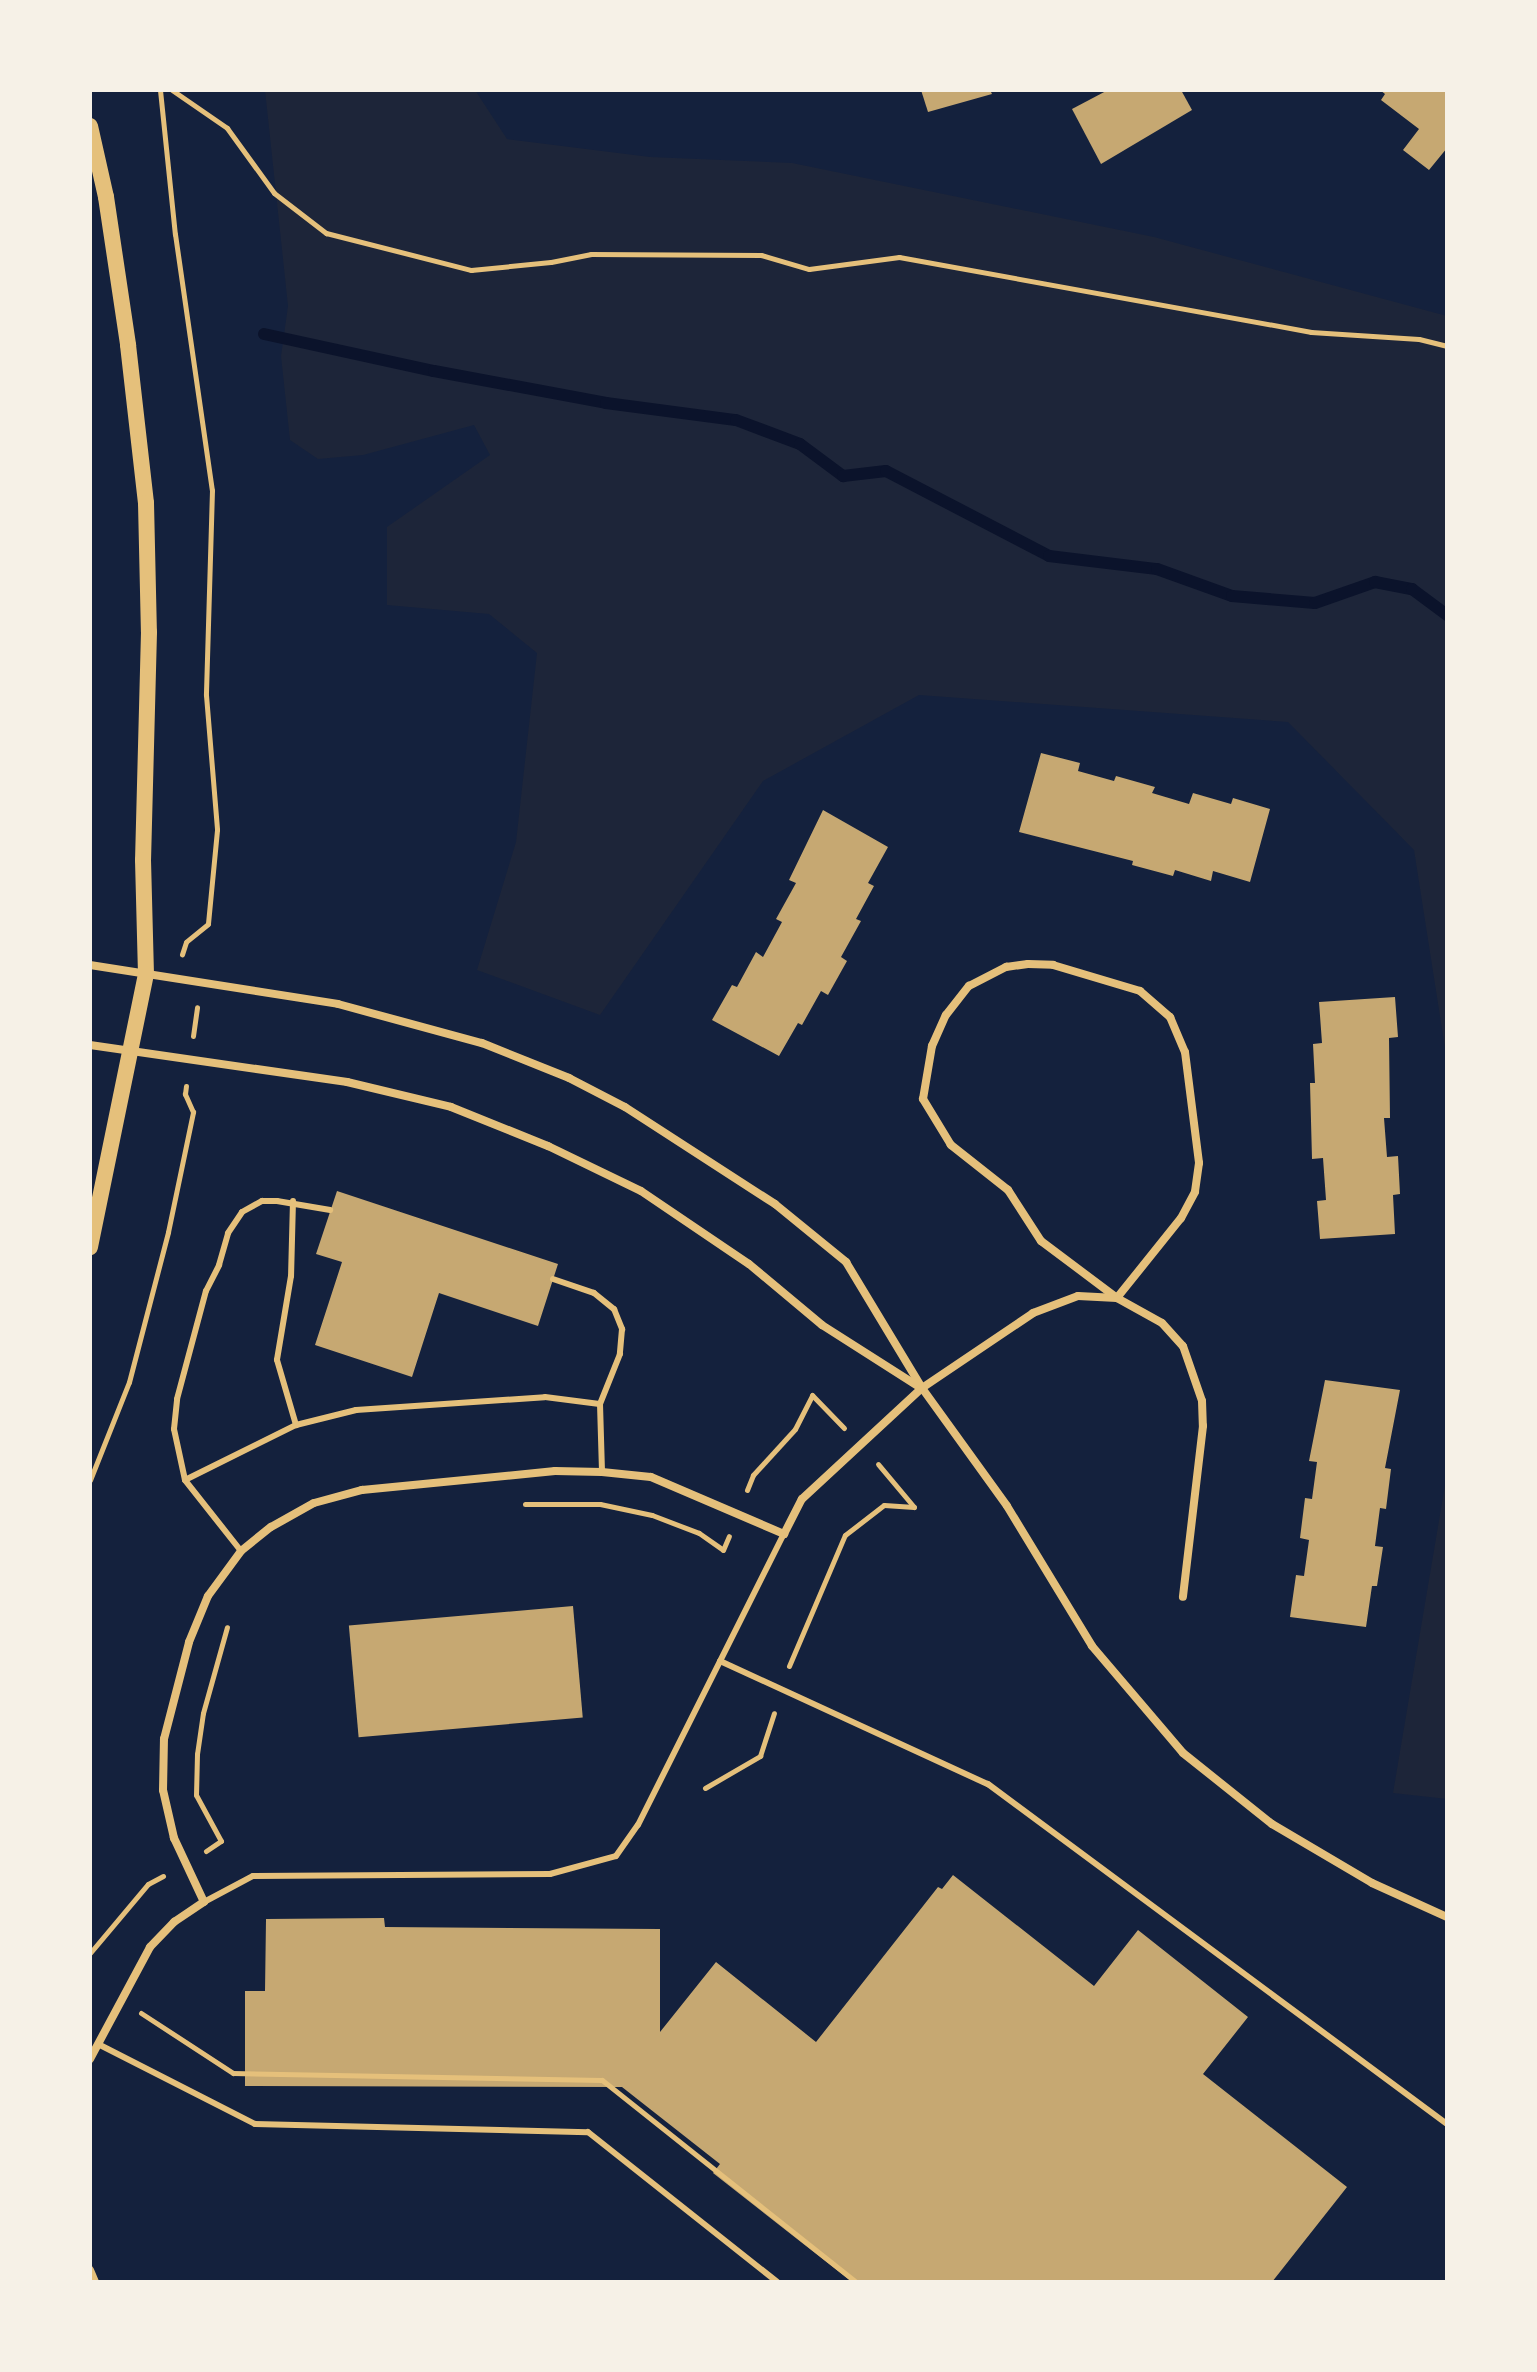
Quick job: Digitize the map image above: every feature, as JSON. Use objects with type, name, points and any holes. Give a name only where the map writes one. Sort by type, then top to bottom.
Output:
[{"type":"main road","points":[[90,126],[106,197],[126,330],[146,503],[149,632],[143,860],[146,974],[90,1247]]},
{"type":"street","points":[[90,965],[338,1004],[482,1043],[569,1078],[625,1107],[775,1204],[846,1262],[922,1388],[1007,1506],[1092,1646],[1183,1753],[1272,1824],[1372,1883],[1447,1917]]},
{"type":"street","points":[[1117,1298],[1181,1218],[1195,1192],[1199,1163],[1185,1052],[1170,1017],[1140,991],[1053,965],[1006,967],[969,986],[946,1015],[932,1046],[923,1099],[951,1145],[1008,1190],[1041,1241],[1117,1298],[1162,1323],[1183,1346],[1202,1401],[1203,1426],[1183,1597]]},
{"type":"street","points":[[90,1045],[362,1085],[451,1107],[548,1146],[641,1191],[749,1264],[822,1325],[922,1388]]},
{"type":"street","points":[[90,2059],[94,2042],[150,1947],[174,1922],[204,1902],[174,1838],[163,1790],[164,1739],[189,1642],[208,1596],[241,1551],[271,1527],[314,1503],[362,1490],[555,1471],[651,1477],[784,1534],[802,1499],[922,1388],[1033,1313],[1078,1296],[1117,1298]]},
{"type":"street","points":[[90,2270],[95,2282]]},
{"type":"lane","points":[[241,1551],[185,1480],[174,1429],[177,1399],[206,1291],[219,1265],[228,1233],[242,1212],[262,1201],[293,1201],[330,1210]]},
{"type":"lane","points":[[293,1201],[291,1276],[277,1360],[296,1425]]},
{"type":"lane","points":[[553,1279],[594,1293],[614,1309],[622,1329],[620,1354],[600,1404],[602,1472]]},
{"type":"lane","points":[[185,1480],[296,1425],[356,1410],[545,1397],[600,1404]]},
{"type":"lane","points":[[204,1902],[253,1876],[550,1874],[616,1856],[638,1825],[784,1534]]},
{"type":"lane","points":[[720,1661],[988,1784],[1447,2124]]},
{"type":"lane","points":[[94,2042],[255,2124],[588,2132],[777,2282]]},
{"type":"path","points":[[90,1480],[129,1382],[168,1232],[193,1112],[185,1094],[200,982],[181,952],[186,942],[208,924],[217,830],[206,695],[212,490],[175,234],[160,90]]},
{"type":"path","points":[[172,90],[189,98],[227,128],[274,193],[326,233],[471,270],[551,262],[591,254],[761,255],[809,269],[899,257],[1311,332],[1419,339],[1447,346]]},
{"type":"path","points":[[514,1504],[600,1504],[652,1515],[699,1533],[723,1550],[753,1475],[795,1429],[812,1395],[862,1445],[914,1507],[884,1505],[845,1535],[802,1630],[760,1756],[705,1788]]},
{"type":"path","points":[[90,1953],[148,1884],[221,1841],[196,1795],[197,1754],[203,1713],[229,1621]]},
{"type":"shaded area","points":[[265,90],[475,90],[507,139],[650,157],[792,163],[1154,237],[1447,316],[1447,1061],[1414,850],[1288,722],[919,695],[763,781],[600,1015],[477,970],[516,842],[537,653],[489,614],[387,605],[387,527],[490,455],[474,425],[363,455],[318,459],[290,440],[281,356],[288,306]]},
{"type":"shaded area","points":[[1447,1443],[1447,1799],[1393,1793],[1445,1485]]},
{"type":"building","points":[[921,90],[990,90],[992,94],[928,112]]},
{"type":"building","points":[[1108,90],[1181,90],[1192,110],[1101,164],[1072,109]]},
{"type":"building","points":[[1380,90],[1447,90],[1447,148],[1429,170],[1403,150],[1419,129],[1381,100],[1385,94]]},
{"type":"building","points":[[1041,753],[1080,763],[1078,771],[1114,781],[1116,776],[1155,787],[1152,793],[1189,804],[1193,793],[1231,804],[1233,798],[1270,809],[1250,882],[1213,871],[1211,881],[1175,870],[1173,876],[1132,865],[1133,861],[1019,832]]},
{"type":"building","points":[[823,810],[888,847],[868,883],[874,886],[856,919],[861,921],[841,957],[847,961],[828,995],[821,991],[802,1025],[798,1023],[779,1056],[712,1020],[732,985],[737,987],[756,952],[763,957],[782,922],[776,919],[796,883],[789,880]]},
{"type":"building","points":[[1395,997],[1398,1037],[1389,1038],[1390,1118],[1384,1118],[1387,1157],[1398,1156],[1400,1194],[1393,1195],[1395,1234],[1320,1239],[1317,1201],[1326,1200],[1323,1158],[1312,1159],[1310,1083],[1315,1083],[1313,1044],[1322,1043],[1319,1002]]},
{"type":"building","points":[[337,1191],[558,1264],[538,1326],[439,1293],[412,1377],[315,1345],[342,1262],[316,1254]]},
{"type":"building","points":[[1325,1380],[1400,1390],[1385,1468],[1391,1469],[1386,1509],[1380,1508],[1375,1546],[1383,1547],[1377,1586],[1372,1586],[1366,1627],[1290,1617],[1296,1575],[1304,1576],[1309,1540],[1300,1538],[1305,1498],[1312,1499],[1317,1462],[1309,1461]]},
{"type":"building","points":[[573,1606],[583,1718],[359,1737],[349,1626]]},
{"type":"building","points":[[953,1875],[1094,1986],[1138,1930],[1248,2017],[1203,2074],[1347,2187],[1272,2282],[852,2282],[713,2173],[720,2164],[622,2087],[245,2086],[245,1991],[265,1991],[266,1919],[384,1918],[385,1927],[660,1929],[660,2032],[716,1962],[816,2042],[938,1887],[942,1889]]},
{"type":"waterway","points":[[264,334],[434,371],[606,403],[736,420],[800,444],[843,476],[886,471],[1049,556],[1157,569],[1232,596],[1315,603],[1375,582],[1412,589],[1447,615]]}]
